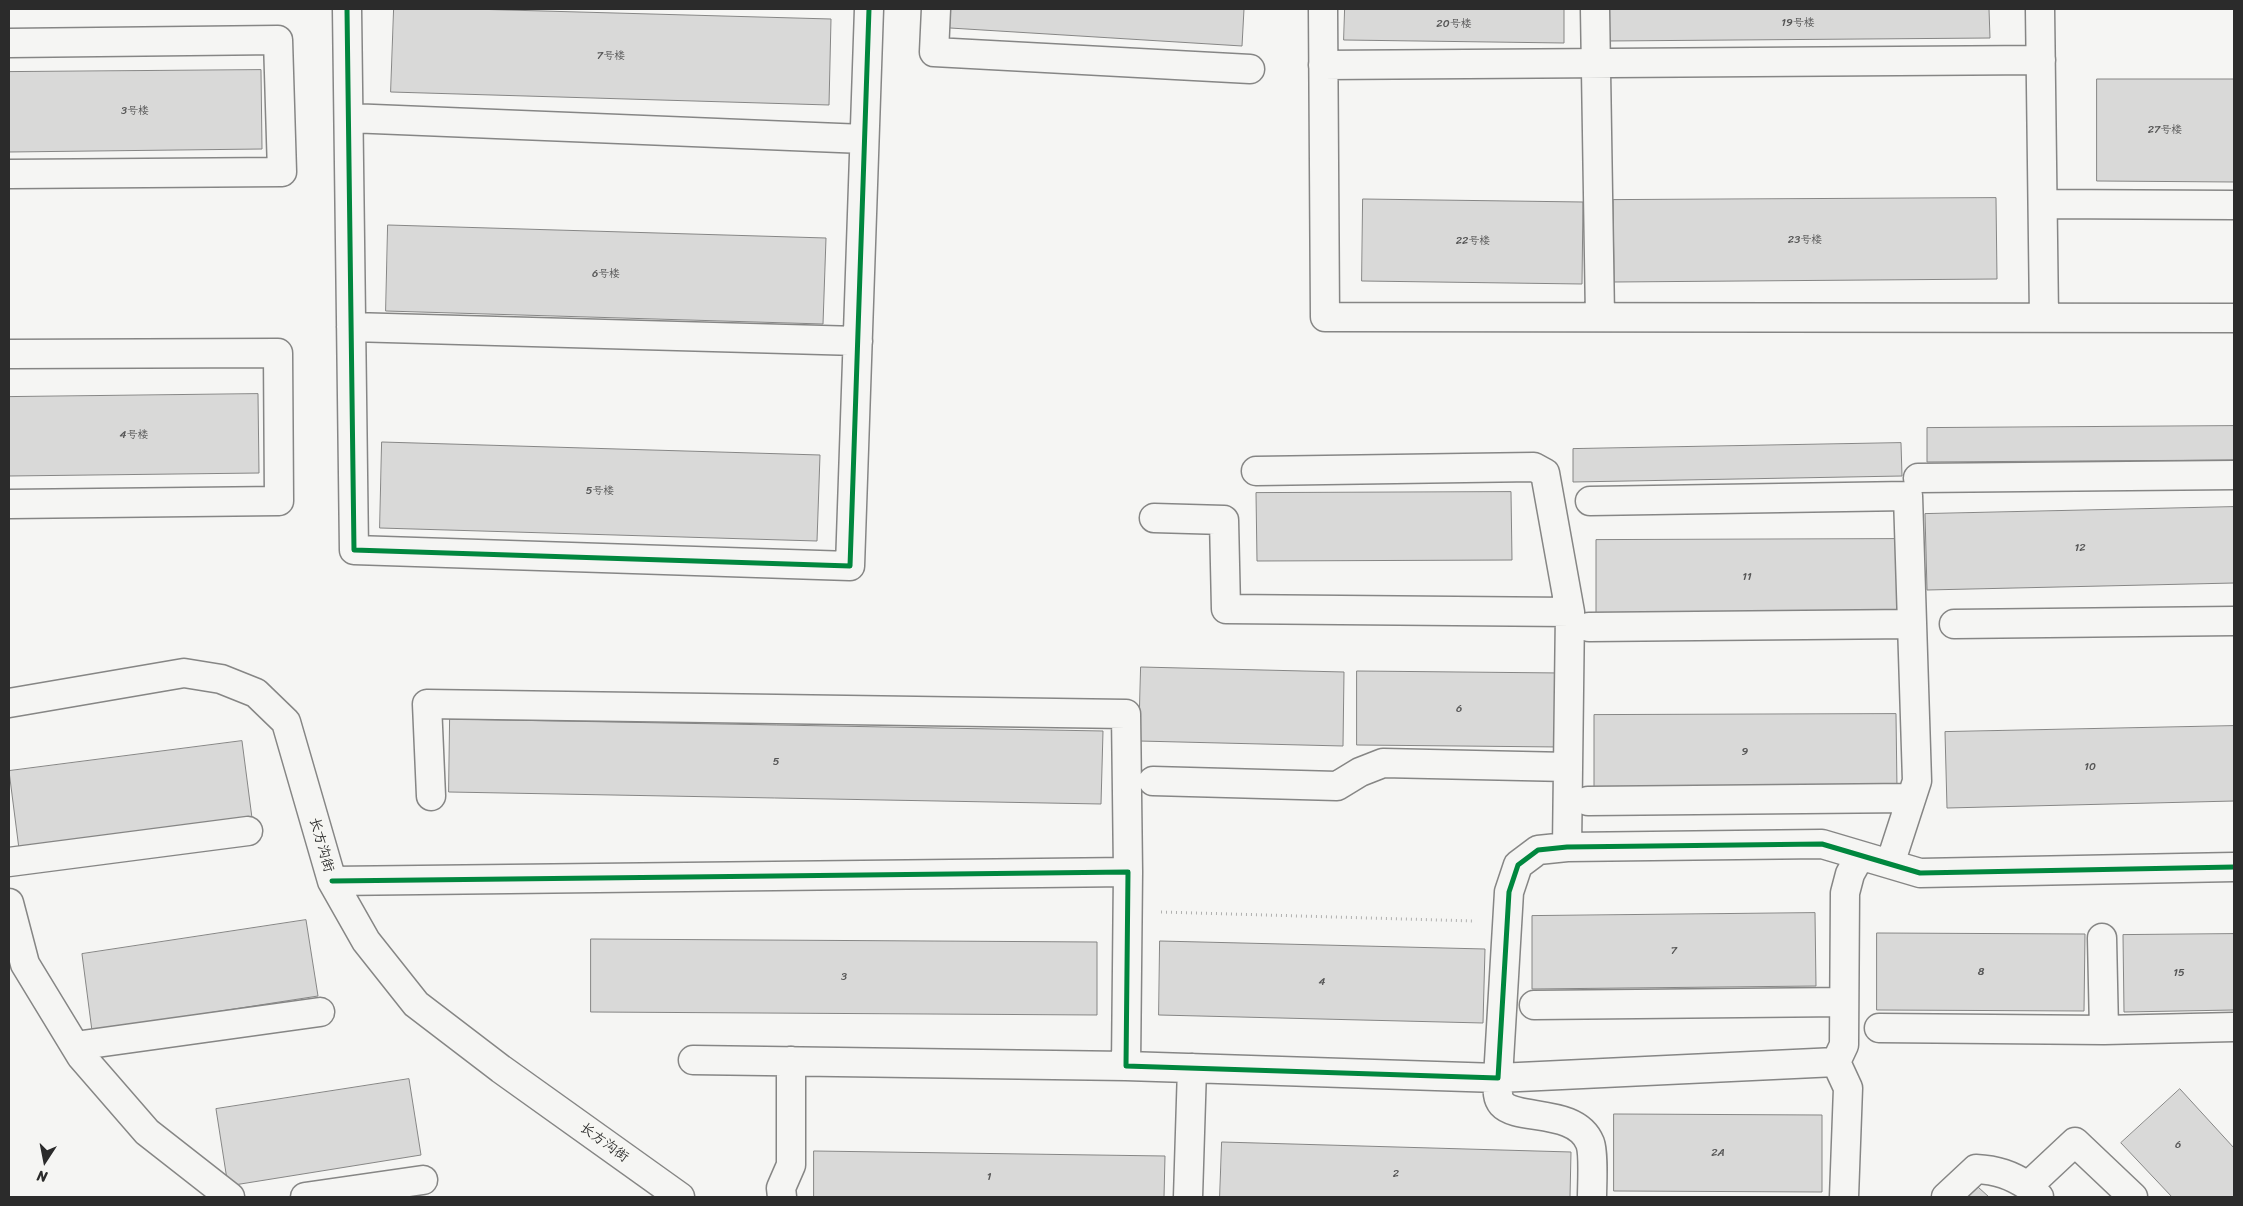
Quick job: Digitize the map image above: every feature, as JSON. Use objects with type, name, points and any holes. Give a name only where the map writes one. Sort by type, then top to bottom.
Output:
[{"type":"street","points":[[347,9],[354,550],[840,566],[850,566],[869,9]]},
{"type":"street","points":[[936,9],[934,52],[1250,69]]},
{"type":"street","points":[[1323,9],[1325,316],[2234,318]]},
{"type":"street","points":[[1595,9],[1600,317]]},
{"type":"street","points":[[2040,9],[2044,317]]},
{"type":"street","points":[[9,43],[278,40],[282,172],[9,174]]},
{"type":"street","points":[[1323,65],[2041,60]]},
{"type":"street","points":[[349,118],[864,139]]},
{"type":"street","points":[[2043,204],[2234,206]]},
{"type":"street","points":[[351,326],[858,341]]},
{"type":"street","points":[[9,354],[278,353],[280,501],[9,504]]},
{"type":"street","points":[[1256,471],[1534,468],[1545,473],[1579,619],[1568,767],[1567,848]]},
{"type":"street","points":[[1918,478],[2234,475]]},
{"type":"street","points":[[1590,501],[1908,496],[1917,781],[1890,864]]},
{"type":"street","points":[[1154,518],[1224,520],[1226,609],[1579,619],[1912,624]]},
{"type":"street","points":[[1954,624],[2234,621]]},
{"type":"street","name":"长方沟街","points":[[9,703],[184,673],[221,679],[256,693],[286,722],[332,881],[366,941],[416,1004],[501,1069],[680,1197]]},
{"type":"street","points":[[431,796],[428,704],[1126,714],[1128,872],[1126,1066]]},
{"type":"street","points":[[1153,781],[1337,786],[1360,772],[1382,763],[1568,767]]},
{"type":"street","points":[[1588,801],[1911,798]]},
{"type":"street","points":[[9,862],[248,831]]},
{"type":"street","points":[[1592,1197],[1590,1144],[1581,1131],[1564,1121],[1512,1110],[1502,1105],[1497,1096],[1509,892],[1518,866],[1538,850],[1822,844],[1920,873],[2234,867]]},
{"type":"street","points":[[1844,1197],[1848,1088],[1836,1062],[1844,1045],[1845,893],[1850,874],[1860,856]]},
{"type":"street","points":[[332,881],[1128,872]]},
{"type":"street","points":[[9,903],[25,964],[80,1056],[147,1132],[230,1197]]},
{"type":"street","points":[[2102,938],[2104,1030]]},
{"type":"street","points":[[1534,1005],[1844,1002]]},
{"type":"street","points":[[75,1046],[320,1012]]},
{"type":"street","points":[[1879,1028],[2104,1030],[2234,1027]]},
{"type":"street","points":[[693,1060],[1126,1066],[1498,1078],[1836,1062]]},
{"type":"street","points":[[782,1197],[782,1188],[791,1165],[792,1061]]},
{"type":"street","points":[[1188,1197],[1192,1068]]},
{"type":"street","points":[[1946,1197],[1976,1169],[1996,1170],[2004,1173],[2034,1192],[2075,1142],[2133,1197]]},
{"type":"street","points":[[305,1197],[423,1180]]},
{"type":"path","points":[[1158,912],[1507,922]]},
{"type":"building","points":[[394,9],[471,9],[831,19],[829,105],[391,92]]},
{"type":"building","points":[[951,9],[1244,9],[1242,46],[950,28]]},
{"type":"building","points":[[1345,9],[1564,9],[1564,43],[1344,40]]},
{"type":"building","points":[[1607,9],[1989,9],[1990,38],[1607,41]]},
{"type":"building","points":[[261,70],[262,149],[9,152],[9,72]]},
{"type":"building","points":[[2097,79],[2234,79],[2234,182],[2097,181]]},
{"type":"building","points":[[1996,198],[1997,279],[1614,282],[1613,200]]},
{"type":"building","points":[[1363,199],[1583,202],[1582,284],[1362,281]]},
{"type":"building","points":[[388,225],[826,238],[823,324],[386,311]]},
{"type":"building","points":[[258,394],[259,473],[9,476],[9,397]]},
{"type":"building","points":[[2234,426],[2234,460],[1927,462],[1927,428]]},
{"type":"building","points":[[382,442],[820,455],[817,541],[380,528]]},
{"type":"building","points":[[1901,443],[1902,476],[1573,482],[1573,449]]},
{"type":"building","points":[[1511,492],[1512,560],[1257,561],[1256,493]]},
{"type":"building","points":[[2234,507],[2234,583],[1927,590],[1925,514]]},
{"type":"building","points":[[1898,539],[1898,614],[1596,616],[1596,540]]},
{"type":"building","points":[[1141,667],[1344,672],[1343,746],[1139,741]]},
{"type":"building","points":[[1357,671],[1562,673],[1561,747],[1357,745]]},
{"type":"building","points":[[1896,714],[1897,789],[1594,790],[1594,715]]},
{"type":"building","points":[[450,719],[1103,731],[1101,804],[449,792]]},
{"type":"building","points":[[2234,726],[2234,801],[1947,808],[1945,732]]},
{"type":"building","points":[[242,741],[252,818],[19,849],[9,771]]},
{"type":"building","points":[[1815,913],[1816,986],[1532,989],[1532,916]]},
{"type":"building","points":[[306,920],[318,996],[92,1031],[82,954]]},
{"type":"building","points":[[1877,933],[2085,934],[2084,1011],[1877,1010]]},
{"type":"building","points":[[2234,934],[2234,1010],[2124,1012],[2123,935]]},
{"type":"building","points":[[591,939],[1097,942],[1097,1015],[591,1012]]},
{"type":"building","points":[[1160,941],[1485,949],[1483,1023],[1159,1015]]},
{"type":"building","points":[[409,1079],[421,1155],[228,1186],[216,1109]]},
{"type":"building","points":[[2180,1089],[2234,1148],[2234,1197],[2172,1197],[2121,1143]]},
{"type":"building","points":[[1614,1114],[1822,1115],[1822,1192],[1614,1191]]},
{"type":"building","points":[[1222,1142],[1571,1152],[1570,1197],[1220,1197]]},
{"type":"building","points":[[814,1151],[1165,1156],[1164,1197],[814,1197]]},
{"type":"building","points":[[1978,1187],[1989,1197],[1968,1197]]},
{"type":"cycle path","points":[[347,9],[354,550],[850,566],[869,9]]},
{"type":"cycle path","points":[[332,881],[1128,872],[1126,1066],[1498,1078],[1509,892],[1518,865],[1538,850],[1567,847],[1822,844],[1920,873],[2234,867]]}]
